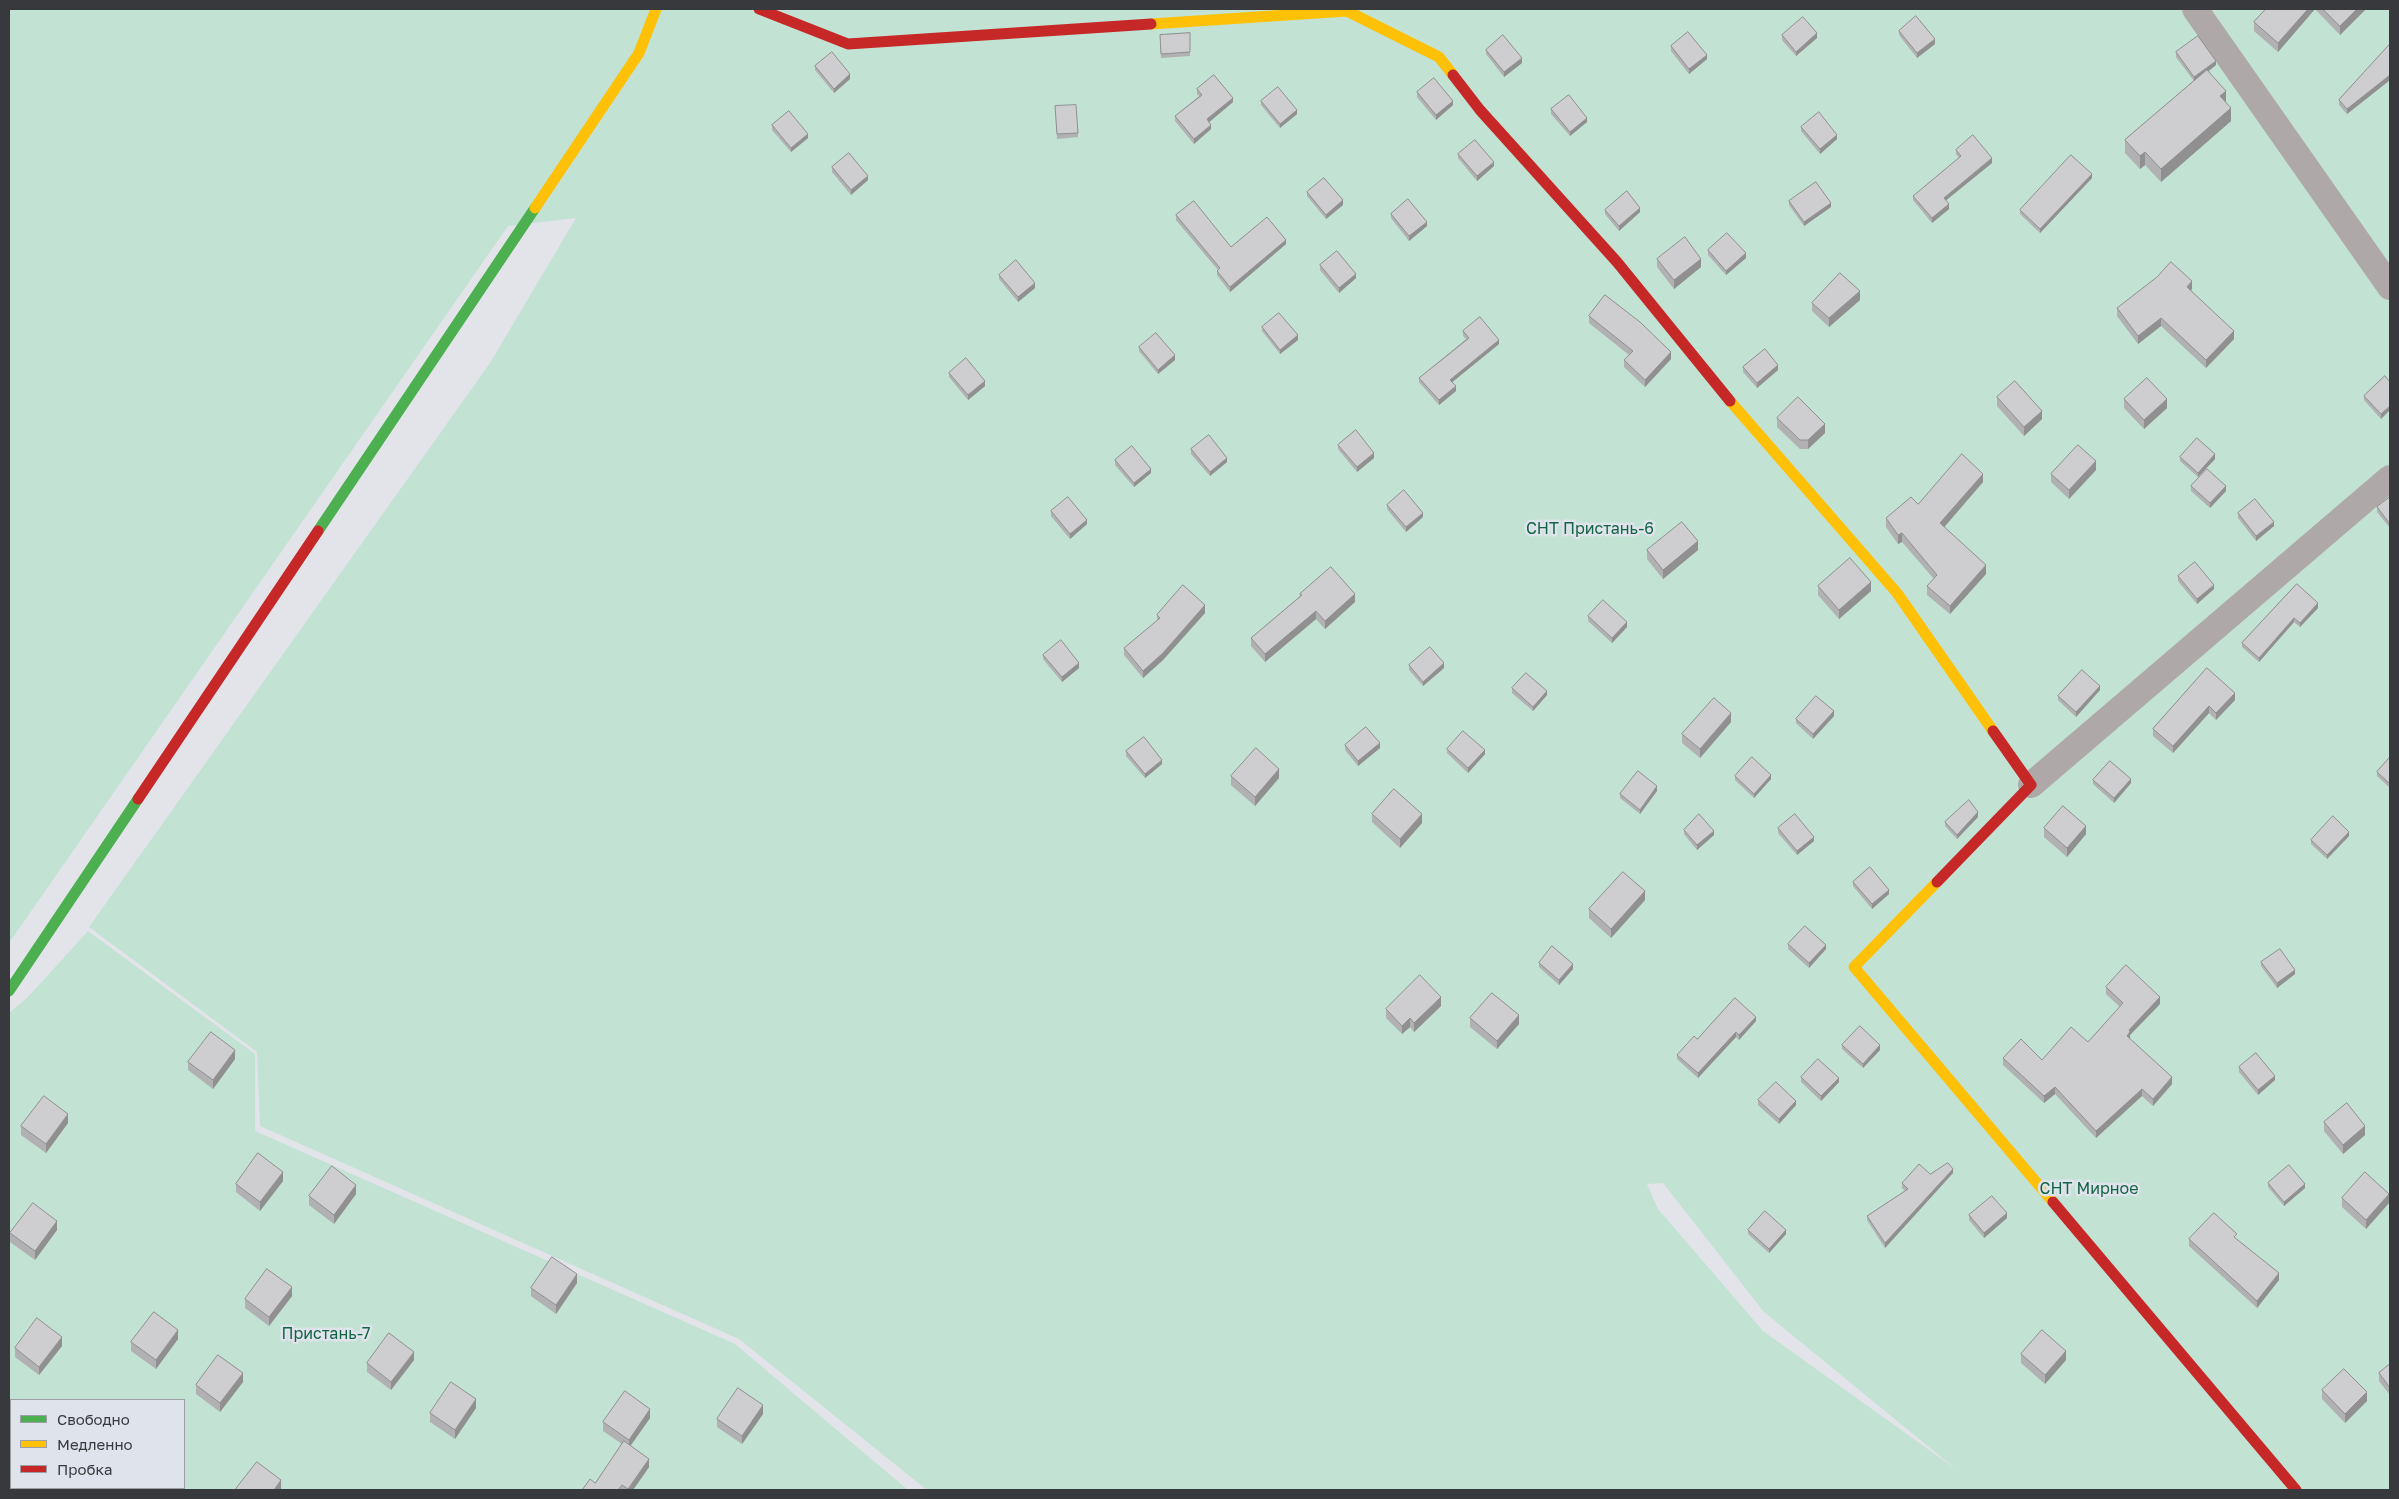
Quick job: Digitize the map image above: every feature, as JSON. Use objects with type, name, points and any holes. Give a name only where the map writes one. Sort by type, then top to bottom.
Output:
[{"type":"street","points":[[9,992],[640,53],[656,9]]},
{"type":"street","points":[[759,9],[848,44],[1347,11],[1439,57],[1480,110],[1618,262],[1749,424],[1897,593],[2031,785]]},
{"type":"street","points":[[2195,9],[2390,287]]},
{"type":"street","points":[[2296,1490],[1854,967],[2031,785],[2390,478]]},
{"type":"green space","points":[[9,9],[2390,9],[2390,1490],[927,1490],[739,1339],[260,1126],[257,1052],[89,927],[490,363],[576,218],[508,226],[9,943]],"holes":[[[1663,1183],[1764,1312],[1957,1470],[1763,1331],[1658,1209],[1647,1184]]]},
{"type":"green space","name":"Пристань-7","points":[[88,931],[255,1054],[255,1131],[735,1344],[908,1490],[9,1490],[9,1013],[28,997]]},
{"type":"building","points":[[2266,9],[2308,9],[2278,43],[2254,22]]},
{"type":"building","points":[[2323,9],[2357,9],[2340,26]]},
{"type":"building","points":[[1916,16],[1935,39],[1917,53],[1899,31]]},
{"type":"building","points":[[1803,17],[1817,33],[1796,52],[1782,35]]},
{"type":"building","points":[[1688,32],[1707,55],[1689,69],[1671,46]]},
{"type":"building","points":[[1190,33],[1190,52],[1161,54],[1160,35]]},
{"type":"building","points":[[1503,35],[1522,58],[1504,72],[1486,50]]},
{"type":"building","points":[[2198,36],[2216,61],[2194,77],[2176,52]]},
{"type":"building","points":[[2390,44],[2390,75],[2347,109],[2339,100]]},
{"type":"building","points":[[832,52],[850,74],[834,89],[815,66]]},
{"type":"building","points":[[2207,70],[2226,91],[2220,96],[2231,108],[2161,169],[2145,152],[2140,156],[2125,140]]},
{"type":"building","points":[[1214,75],[1233,98],[1207,119],[1211,125],[1194,139],[1175,116],[1202,95],[1197,89]]},
{"type":"building","points":[[1434,78],[1453,101],[1436,115],[1417,92]]},
{"type":"building","points":[[1278,87],[1297,110],[1280,124],[1261,101]]},
{"type":"building","points":[[1569,95],[1587,118],[1570,132],[1551,109]]},
{"type":"building","points":[[1076,105],[1078,133],[1057,134],[1055,106]]},
{"type":"building","points":[[789,111],[808,134],[791,148],[772,125]]},
{"type":"building","points":[[1819,112],[1837,135],[1820,149],[1801,127]]},
{"type":"building","points":[[1973,135],[1992,158],[1944,198],[1949,204],[1932,218],[1913,196],[1961,156],[1956,150]]},
{"type":"building","points":[[1475,140],[1494,162],[1477,176],[1458,154]]},
{"type":"building","points":[[849,153],[868,176],[851,190],[832,167]]},
{"type":"building","points":[[2071,155],[2092,174],[2040,229],[2020,210]]},
{"type":"building","points":[[1324,178],[1343,200],[1326,215],[1307,192]]},
{"type":"building","points":[[1816,182],[1831,203],[1804,222],[1789,201]]},
{"type":"building","points":[[1627,191],[1640,208],[1619,226],[1605,210]]},
{"type":"building","points":[[1408,199],[1427,222],[1409,236],[1391,214]]},
{"type":"building","points":[[1194,201],[1231,247],[1267,217],[1286,240],[1230,287],[1217,271],[1220,268],[1176,215]]},
{"type":"building","points":[[1727,233],[1746,253],[1726,271],[1708,250]]},
{"type":"building","points":[[1685,237],[1701,259],[1674,280],[1657,259]]},
{"type":"building","points":[[1337,251],[1356,274],[1339,288],[1320,265]]},
{"type":"building","points":[[1016,260],[1035,283],[1018,297],[999,275]]},
{"type":"building","points":[[2171,262],[2192,281],[2187,287],[2234,331],[2206,360],[2161,318],[2138,336],[2117,308],[2157,277]]},
{"type":"building","points":[[1840,273],[1860,291],[1829,318],[1812,303]]},
{"type":"building","points":[[1605,295],[1640,322],[1671,352],[1645,380],[1624,360],[1633,351],[1589,316]]},
{"type":"building","points":[[1279,313],[1298,335],[1280,350],[1262,327]]},
{"type":"building","points":[[1480,317],[1499,340],[1450,380],[1456,386],[1439,400],[1419,378],[1469,338],[1463,331]]},
{"type":"building","points":[[1156,333],[1175,355],[1158,370],[1139,347]]},
{"type":"building","points":[[1765,349],[1778,365],[1757,383],[1743,367]]},
{"type":"building","points":[[966,358],[985,381],[968,395],[949,373]]},
{"type":"building","points":[[2385,376],[2390,382],[2390,406],[2381,414],[2364,396]]},
{"type":"building","points":[[2147,378],[2167,399],[2144,420],[2124,399]]},
{"type":"building","points":[[2015,381],[2042,411],[2024,427],[1997,397]]},
{"type":"building","points":[[1798,397],[1825,424],[1808,440],[1800,440],[1777,418]]},
{"type":"building","points":[[1356,430],[1374,453],[1357,467],[1338,445]]},
{"type":"building","points":[[1209,435],[1227,458],[1210,472],[1191,449]]},
{"type":"building","points":[[2197,438],[2215,454],[2198,473],[2180,457]]},
{"type":"building","points":[[2078,445],[2096,461],[2069,490],[2051,474]]},
{"type":"building","points":[[1132,446],[1151,469],[1134,483],[1115,460]]},
{"type":"building","points":[[1962,454],[1983,474],[1940,523],[1986,565],[1950,606],[1927,586],[1937,575],[1902,533],[1898,535],[1886,518],[1911,497],[1918,504]]},
{"type":"building","points":[[2207,469],[2226,486],[2210,503],[2191,486]]},
{"type":"building","points":[[1404,490],[1423,513],[1406,527],[1387,505]]},
{"type":"building","points":[[1068,497],[1087,520],[1070,534],[1051,511]]},
{"type":"building","points":[[2390,497],[2390,524],[2377,507]]},
{"type":"building","points":[[2255,499],[2274,522],[2256,536],[2238,513]]},
{"type":"building","points":[[1682,522],[1698,541],[1663,570],[1647,550]]},
{"type":"building","points":[[1850,558],[1871,582],[1839,610],[1818,586]]},
{"type":"building","points":[[2195,562],[2214,585],[2197,599],[2178,576]]},
{"type":"building","points":[[1331,567],[1355,594],[1325,621],[1316,611],[1265,654],[1251,638],[1302,595],[1300,594]]},
{"type":"building","points":[[2297,584],[2318,603],[2300,623],[2294,618],[2259,658],[2242,643]]},
{"type":"building","points":[[1183,585],[1205,605],[1163,653],[1143,671],[1124,648],[1160,618],[1157,615]]},
{"type":"building","points":[[1603,600],[1627,622],[1612,638],[1588,616]]},
{"type":"building","points":[[1061,640],[1079,663],[1062,677],[1043,655]]},
{"type":"building","points":[[1430,647],[1444,663],[1423,682],[1409,665]]},
{"type":"building","points":[[2207,668],[2235,693],[2216,713],[2209,706],[2173,746],[2153,729]]},
{"type":"building","points":[[2082,670],[2100,686],[2076,712],[2058,696]]},
{"type":"building","points":[[1526,673],[1547,691],[1533,707],[1512,688]]},
{"type":"building","points":[[1816,696],[1834,711],[1813,734],[1796,719]]},
{"type":"building","points":[[1714,698],[1731,713],[1700,749],[1682,734]]},
{"type":"building","points":[[1366,727],[1380,743],[1358,761],[1345,745]]},
{"type":"building","points":[[1463,731],[1485,750],[1468,768],[1447,749]]},
{"type":"building","points":[[1144,737],[1162,760],[1145,774],[1126,751]]},
{"type":"building","points":[[1256,748],[1279,769],[1255,797],[1231,776]]},
{"type":"building","points":[[1752,757],[1771,775],[1754,794],[1735,776]]},
{"type":"building","points":[[2390,757],[2390,784],[2377,772]]},
{"type":"building","points":[[2110,761],[2131,779],[2114,798],[2093,780]]},
{"type":"building","points":[[1638,771],[1657,786],[1640,810],[1620,794]]},
{"type":"building","points":[[1394,789],[1422,814],[1400,839],[1372,814]]},
{"type":"building","points":[[1969,800],[1978,812],[1957,835],[1945,822]]},
{"type":"building","points":[[2063,806],[2086,826],[2067,848],[2044,828]]},
{"type":"building","points":[[1699,814],[1714,831],[1697,845],[1684,830]]},
{"type":"building","points":[[1795,814],[1814,837],[1797,851],[1778,828]]},
{"type":"building","points":[[2333,816],[2349,832],[2327,855],[2311,840]]},
{"type":"building","points":[[1870,867],[1889,890],[1872,904],[1853,882]]},
{"type":"building","points":[[1623,872],[1645,891],[1611,929],[1589,909]]},
{"type":"building","points":[[1805,926],[1826,945],[1809,963],[1788,944]]},
{"type":"building","points":[[1552,946],[1573,964],[1559,980],[1539,963]]},
{"type":"building","points":[[2280,949],[2295,970],[2277,983],[2261,962]]},
{"type":"building","points":[[2126,965],[2160,997],[2129,1030],[2130,1032],[2127,1036],[2172,1077],[2153,1099],[2142,1089],[2096,1131],[2055,1087],[2044,1096],[2003,1058],[2021,1039],[2042,1060],[2071,1027],[2088,1042],[2123,1003],[2106,987]]},
{"type":"building","points":[[1420,975],[1441,997],[1414,1023],[1410,1018],[1402,1026],[1386,1009]]},
{"type":"building","points":[[1492,993],[1519,1015],[1497,1041],[1470,1018]]},
{"type":"building","points":[[1735,998],[1756,1017],[1739,1035],[1736,1032],[1698,1073],[1677,1055],[1694,1036],[1697,1039]]},
{"type":"building","points":[[1860,1026],[1880,1045],[1863,1064],[1842,1045]]},
{"type":"building","points":[[211,1032],[235,1050],[213,1080],[188,1062]]},
{"type":"building","points":[[2256,1053],[2275,1076],[2258,1090],[2239,1067]]},
{"type":"building","points":[[1818,1059],[1839,1078],[1821,1096],[1801,1077]]},
{"type":"building","points":[[1776,1082],[1796,1101],[1779,1119],[1758,1100]]},
{"type":"building","points":[[44,1096],[68,1114],[46,1144],[21,1126]]},
{"type":"building","points":[[2347,1103],[2365,1126],[2343,1145],[2324,1122]]},
{"type":"building","points":[[258,1153],[283,1172],[260,1202],[236,1184]]},
{"type":"building","points":[[1948,1163],[1953,1169],[1885,1243],[1867,1216],[1908,1189],[1902,1183],[1919,1164],[1930,1174]]},
{"type":"building","points":[[2289,1165],[2305,1184],[2284,1202],[2268,1183]]},
{"type":"building","points":[[332,1166],[356,1185],[334,1215],[309,1196]]},
{"type":"building","points":[[2365,1172],[2389,1194],[2366,1220],[2342,1198]]},
{"type":"building","points":[[1992,1196],[2007,1213],[1984,1233],[1969,1215]]},
{"type":"building","points":[[33,1203],[57,1221],[35,1251],[10,1233]]},
{"type":"building","points":[[1765,1211],[1786,1230],[1769,1249],[1748,1230]]},
{"type":"building","points":[[2214,1213],[2237,1234],[2234,1237],[2279,1273],[2257,1301],[2189,1239]]},
{"type":"building","points":[[552,1257],[577,1274],[556,1305],[531,1288]]},
{"type":"building","points":[[267,1269],[292,1287],[269,1317],[245,1299]]},
{"type":"building","points":[[154,1312],[178,1330],[156,1360],[131,1342]]},
{"type":"building","points":[[37,1318],[62,1337],[39,1367],[15,1348]]},
{"type":"building","points":[[2042,1330],[2066,1351],[2045,1375],[2021,1354]]},
{"type":"building","points":[[389,1333],[414,1352],[391,1382],[367,1363]]},
{"type":"building","points":[[218,1355],[243,1373],[220,1403],[196,1385]]},
{"type":"building","points":[[2390,1364],[2390,1388],[2379,1373]]},
{"type":"building","points":[[2344,1369],[2367,1392],[2345,1414],[2322,1390]]},
{"type":"building","points":[[451,1382],[476,1399],[455,1430],[430,1413]]},
{"type":"building","points":[[738,1388],[763,1405],[742,1436],[717,1419]]},
{"type":"building","points":[[625,1391],[650,1409],[629,1440],[603,1422]]},
{"type":"building","points":[[624,1441],[649,1459],[628,1489],[622,1485],[618,1490],[582,1490],[590,1479],[595,1483]]},
{"type":"building","points":[[257,1462],[281,1480],[274,1490],[235,1490]]},
{"type":"building","points":[[92,1489],[93,1490],[61,1490]]},
{"type":"traffic: fast","points":[[318,531],[535,208]]},
{"type":"traffic: fast","points":[[9,991],[138,799]]},
{"type":"traffic: slow","points":[[535,208],[639,53],[656,9]]},
{"type":"traffic: slow","points":[[1151,24],[1347,11],[1439,57],[1453,75]]},
{"type":"traffic: slow","points":[[1730,401],[1897,593],[1993,731]]},
{"type":"traffic: slow","points":[[1937,882],[1854,967],[2053,1202]]},
{"type":"traffic: jam","points":[[759,9],[848,44],[1151,24]]},
{"type":"traffic: jam","points":[[1453,75],[1480,110],[1617,262],[1730,401]]},
{"type":"traffic: jam","points":[[138,799],[318,531]]},
{"type":"traffic: jam","points":[[1937,882],[2031,785],[1993,731]]},
{"type":"traffic: jam","points":[[2053,1202],[2296,1490]]},
{"type":"park label","name":"СНТ Пристань-6","points":[[1590,529]]},
{"type":"park label","name":"СНТ Мирное","points":[[2089,1189]]}]
